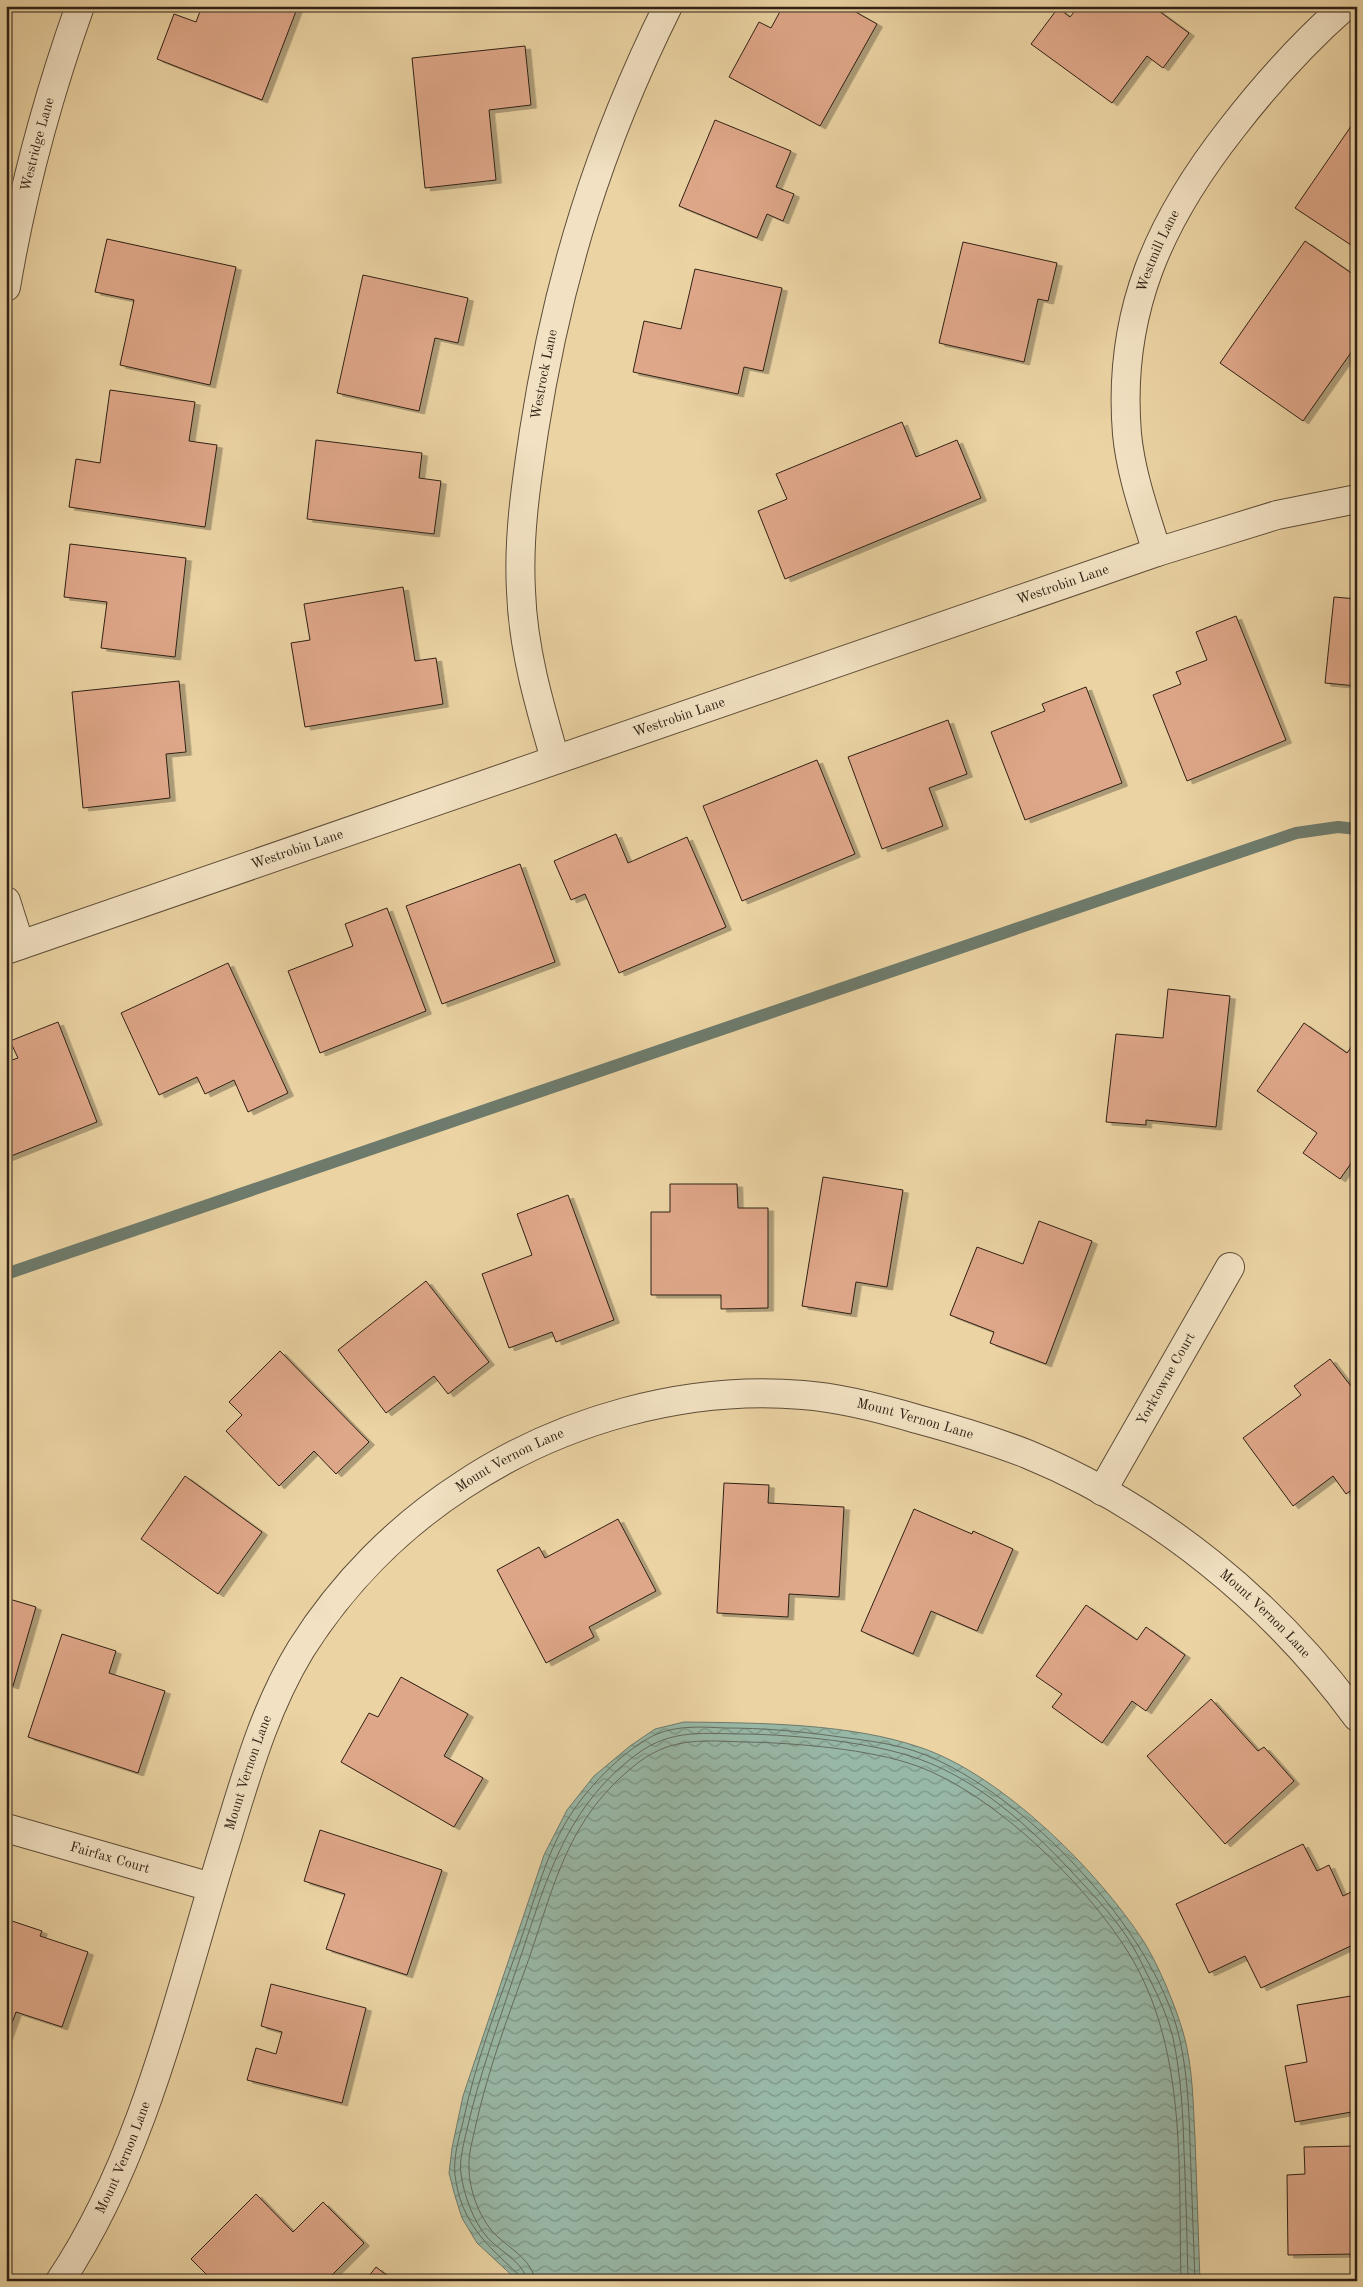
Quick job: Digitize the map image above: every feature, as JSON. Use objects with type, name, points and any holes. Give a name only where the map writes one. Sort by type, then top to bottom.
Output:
[{"type":"street","name":"Westridge Lane","points":[[6,286],[35,156],[80,6]]},
{"type":"street","name":"Westrock Lane","points":[[555,759],[533,684],[521,591],[521,542],[528,476],[549,344],[566,270],[615,121],[668,6]]},
{"type":"street","name":"Westmill Lane","points":[[1157,552],[1132,467],[1127,434],[1126,393],[1130,346],[1137,303],[1150,264],[1168,223],[1187,190],[1218,145],[1280,68],[1345,6]]},
{"type":"street","name":"Westrobin Lane","points":[[13,947],[1157,552],[1277,515],[1357,500]]},
{"type":"street","points":[[6,901],[13,947]]},
{"type":"street","name":"Yorktowne Court","points":[[1102,1491],[1230,1267]]},
{"type":"street","name":"Mount Vernon Lane","points":[[60,2281],[90,2231],[118,2172],[142,2110],[188,1974],[212,1887],[268,1715],[291,1667],[320,1622],[365,1567],[423,1512],[487,1468],[528,1447],[606,1418],[668,1403],[722,1396],[799,1395],[868,1406],[971,1434],[1030,1456],[1102,1491],[1156,1525],[1246,1594],[1278,1623],[1310,1657],[1357,1717]]},
{"type":"street","name":"Fairfax Court","points":[[6,1828],[212,1887]]},
{"type":"water","points":[[684,1722],[773,1724],[835,1729],[894,1740],[922,1748],[953,1761],[984,1780],[1016,1803],[1075,1857],[1125,1914],[1144,1942],[1166,1986],[1183,2032],[1191,2071],[1193,2098],[1200,2281],[518,2281],[477,2243],[462,2218],[455,2196],[449,2173],[452,2148],[463,2096],[544,1855],[567,1810],[594,1776],[630,1746],[655,1729]]},
{"type":"building","points":[[202,6],[298,6],[262,100],[157,59],[174,14],[196,22]]},
{"type":"building","points":[[783,6],[845,6],[877,24],[820,126],[729,77],[759,22],[771,28]]},
{"type":"building","points":[[1079,6],[1152,6],[1189,33],[1163,68],[1147,56],[1112,103],[1031,44],[1058,8],[1070,17]]},
{"type":"building","points":[[525,46],[531,105],[489,110],[496,180],[425,188],[412,58]]},
{"type":"building","points":[[715,120],[791,151],[776,187],[794,194],[783,221],[767,214],[757,238],[679,206]]},
{"type":"building","points":[[1357,120],[1357,249],[1295,208]]},
{"type":"building","points":[[107,239],[236,267],[210,385],[120,365],[134,300],[95,292]]},
{"type":"building","points":[[1305,241],[1357,277],[1357,344],[1303,421],[1220,363]]},
{"type":"building","points":[[963,242],[1057,263],[1048,301],[1038,299],[1024,362],[939,343]]},
{"type":"building","points":[[695,269],[782,288],[763,371],[744,367],[738,394],[633,372],[644,321],[681,329]]},
{"type":"building","points":[[363,275],[468,298],[458,343],[435,338],[419,411],[337,393]]},
{"type":"building","points":[[110,390],[195,402],[189,441],[217,445],[205,527],[69,507],[76,459],[100,463]]},
{"type":"building","points":[[902,422],[916,457],[957,440],[981,498],[785,579],[758,511],[787,499],[776,474]]},
{"type":"building","points":[[316,440],[422,453],[419,478],[441,481],[434,534],[307,519]]},
{"type":"building","points":[[70,544],[186,558],[175,657],[101,648],[107,602],[64,597]]},
{"type":"building","points":[[403,587],[415,661],[436,658],[443,704],[305,727],[291,643],[310,640],[304,604]]},
{"type":"building","points":[[1334,597],[1357,599],[1357,686],[1325,683]]},
{"type":"building","points":[[1236,616],[1286,740],[1187,781],[1153,695],[1181,684],[1176,672],[1207,660],[1196,632]]},
{"type":"building","points":[[179,681],[186,752],[166,754],[170,798],[83,808],[72,692]]},
{"type":"building","points":[[1086,687],[1122,783],[1025,820],[991,732],[1045,711],[1042,704]]},
{"type":"building","points":[[948,720],[967,774],[929,788],[943,826],[882,849],[848,757]]},
{"type":"building","points":[[817,760],[855,854],[742,901],[703,806]]},
{"type":"building","points":[[616,834],[628,863],[687,837],[726,927],[619,973],[585,894],[571,900],[554,861]]},
{"type":"building","points":[[520,864],[555,962],[442,1004],[406,906]]},
{"type":"building","points":[[387,908],[426,1011],[320,1053],[288,971],[353,946],[345,924]]},
{"type":"building","points":[[228,963],[288,1093],[248,1112],[234,1080],[205,1094],[197,1077],[159,1095],[121,1013]]},
{"type":"building","points":[[1168,989],[1230,996],[1216,1127],[1146,1120],[1146,1125],[1106,1122],[1116,1034],[1163,1038]]},
{"type":"building","points":[[58,1022],[97,1122],[6,1158],[6,1062],[18,1058],[10,1041]]},
{"type":"building","points":[[1304,1023],[1347,1053],[1357,1039],[1357,1155],[1340,1179],[1303,1153],[1317,1133],[1257,1091]]},
{"type":"building","points":[[823,1177],[903,1190],[887,1287],[856,1282],[851,1314],[802,1306]]},
{"type":"building","points":[[670,1184],[737,1184],[738,1208],[768,1208],[768,1308],[721,1309],[721,1295],[651,1295],[651,1212],[670,1212]]},
{"type":"building","points":[[568,1195],[614,1320],[556,1342],[552,1332],[509,1348],[482,1274],[532,1255],[517,1214]]},
{"type":"building","points":[[1039,1221],[1092,1241],[1046,1364],[990,1343],[994,1332],[950,1315],[977,1247],[1023,1264]]},
{"type":"building","points":[[426,1281],[489,1362],[448,1394],[434,1376],[386,1413],[338,1350]]},
{"type":"building","points":[[280,1351],[369,1442],[336,1474],[314,1451],[279,1486],[226,1431],[242,1415],[229,1402]]},
{"type":"building","points":[[1330,1359],[1357,1394],[1357,1486],[1346,1494],[1333,1476],[1293,1506],[1243,1438],[1301,1395],[1294,1386]]},
{"type":"building","points":[[185,1476],[262,1532],[218,1594],[141,1539]]},
{"type":"building","points":[[724,1483],[769,1485],[768,1503],[844,1507],[839,1597],[789,1594],[788,1617],[717,1613]]},
{"type":"building","points":[[914,1509],[972,1534],[973,1531],[1013,1549],[977,1631],[931,1611],[913,1654],[861,1631]]},
{"type":"building","points":[[618,1519],[656,1591],[589,1627],[594,1637],[546,1663],[497,1570],[539,1547],[545,1558]]},
{"type":"building","points":[[6,1598],[36,1607],[13,1686],[6,1684]]},
{"type":"building","points":[[1086,1605],[1137,1640],[1146,1627],[1185,1655],[1146,1711],[1132,1701],[1102,1743],[1052,1707],[1062,1694],[1036,1676]]},
{"type":"building","points":[[62,1634],[116,1651],[109,1673],[165,1691],[138,1773],[28,1737]]},
{"type":"building","points":[[401,1677],[468,1714],[444,1756],[483,1778],[454,1827],[341,1762],[369,1713],[378,1717]]},
{"type":"building","points":[[1211,1699],[1258,1751],[1264,1747],[1294,1781],[1225,1844],[1147,1756]]},
{"type":"building","points":[[320,1830],[442,1870],[407,1975],[326,1949],[345,1894],[304,1881]]},
{"type":"building","points":[[1303,1844],[1317,1871],[1329,1865],[1343,1896],[1353,1891],[1357,1899],[1357,1943],[1261,1988],[1245,1956],[1209,1973],[1176,1904]]},
{"type":"building","points":[[6,1919],[42,1931],[40,1936],[88,1952],[62,2027],[16,2012],[6,2039]]},
{"type":"building","points":[[271,1984],[366,2008],[342,2103],[247,2080],[256,2048],[276,2054],[282,2032],[261,2026]]},
{"type":"building","points":[[1357,1995],[1357,2111],[1295,2122],[1285,2066],[1307,2062],[1297,2005]]},
{"type":"building","points":[[1357,2146],[1357,2254],[1288,2255],[1287,2175],[1305,2174],[1304,2147]]},
{"type":"building","points":[[256,2194],[293,2232],[323,2202],[364,2243],[326,2281],[213,2281],[191,2259]]},
{"type":"building","points":[[376,2267],[394,2281],[365,2281]]},
{"type":"waterway","points":[[6,1274],[1296,833],[1338,827],[1357,829]]}]
